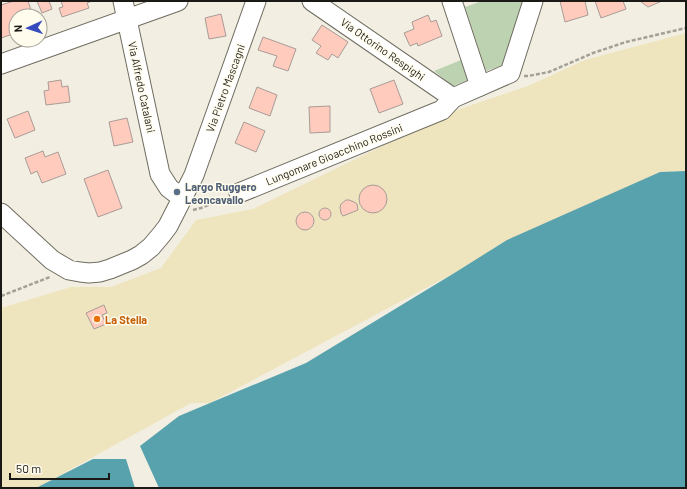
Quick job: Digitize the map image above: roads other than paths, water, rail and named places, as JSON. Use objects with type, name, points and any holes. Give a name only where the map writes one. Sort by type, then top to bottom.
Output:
[{"type":"street","points":[[1,64],[125,10],[178,1]]},
{"type":"street","name":"Via Pietro Mascagni","points":[[182,198],[194,175],[256,1]]},
{"type":"street","name":"Via Ottorino Respighi","points":[[312,1],[453,98]]},
{"type":"street","points":[[452,1],[480,86]]},
{"type":"street","name":"Lungomare Gioacchino Rossini","points":[[239,193],[442,110],[453,98],[510,73],[533,1]]},
{"type":"street","name":"Via Alfredo Catalani","points":[[125,10],[160,174],[169,188],[182,198]]},
{"type":"street","points":[[1,213],[52,260],[69,270],[89,273],[100,272],[116,267],[141,255],[151,247],[162,234],[182,198]]},
{"type":"water","points":[[686,171],[686,488],[159,488],[140,446],[179,416],[306,363],[507,240],[660,172]]},
{"type":"water","points":[[93,459],[126,459],[135,488],[36,488]]},
{"type":"place","name":"Largo Ruggero Leoncavallo","points":[[177,192]]},
{"type":"place","name":"La Stella","points":[[97,319]]}]
